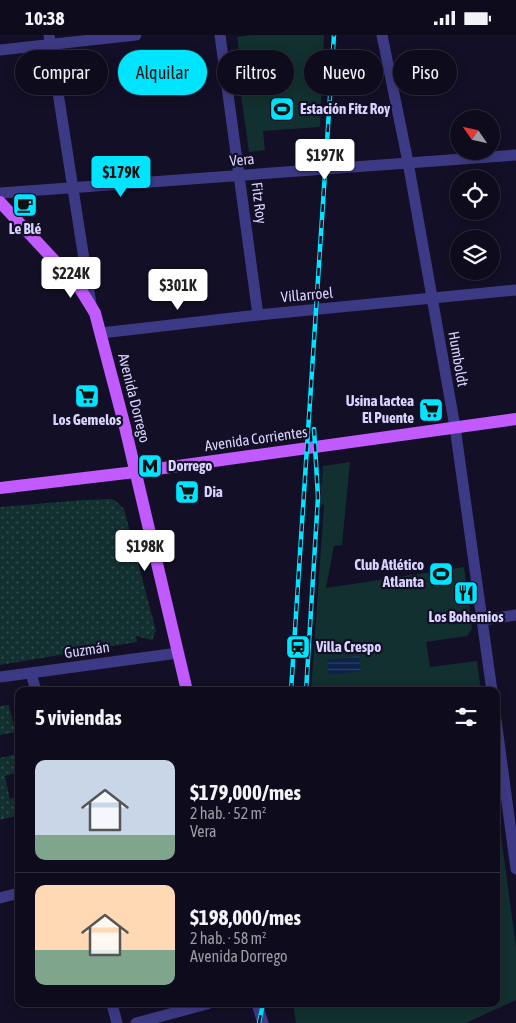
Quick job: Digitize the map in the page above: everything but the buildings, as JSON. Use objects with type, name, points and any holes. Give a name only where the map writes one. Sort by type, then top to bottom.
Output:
[{"type":"main road","name":"Avenida Dorrego","points":[[0,202],[79,287],[91,304],[101,333],[185,687]]},
{"type":"main road","name":"Avenida Corrientes","points":[[0,488],[135,472],[516,419]]},
{"type":"street","points":[[0,51],[50,40],[136,35]]},
{"type":"street","name":"Fitz Roy","points":[[220,35],[258,315]]},
{"type":"street","name":"Humboldt","points":[[382,35],[408,162],[455,427],[491,687]]},
{"type":"street","points":[[50,40],[91,304]]},
{"type":"street","name":"Vera","points":[[0,193],[516,155]]},
{"type":"street","name":"Villarroel","points":[[101,333],[258,315],[516,290]]},
{"type":"street","points":[[483,620],[516,615]]},
{"type":"street","name":"Guzmán","points":[[0,677],[178,653]]},
{"type":"street","points":[[31,673],[35,687]]},
{"type":"street","points":[[500,738],[511,792],[516,869]]},
{"type":"street","points":[[0,898],[15,894]]},
{"type":"street","points":[[113,1007],[117,1023]]},
{"type":"street","points":[[136,1023],[196,1007]]},
{"type":"street","points":[[258,1007],[263,1023]]},
{"type":"green space","points":[[251,35],[324,35],[323,50],[304,50],[304,95],[321,95],[320,127],[263,131],[265,150],[249,152],[241,95],[294,95],[294,50],[239,50],[237,37]]},
{"type":"green space","name":"Club Atlético Atlanta","points":[[350,462],[342,545],[334,546],[326,588],[464,567],[472,629],[467,636],[426,642],[430,667],[477,661],[480,687],[311,687],[324,505],[320,504],[323,466]]},
{"type":"green space","points":[[111,499],[124,509],[156,631],[152,640],[136,636],[137,642],[0,665],[0,507]]},
{"type":"green space","points":[[9,705],[15,732],[0,735],[0,706]]},
{"type":"green space","points":[[15,754],[15,773],[5,776],[10,799],[15,798],[15,816],[0,820],[0,758]]},
{"type":"green space","points":[[500,828],[516,947],[516,1000],[466,1023],[296,1023],[293,1007],[500,1007]]},
{"type":"water","points":[[359,656],[361,671],[329,675],[327,660]]},
{"type":"railway","points":[[291,687],[334,35]]},
{"type":"railway","points":[[306,687],[318,497],[314,429]]},
{"type":"railway","points":[[259,1023],[262,1007]]},
{"type":"place","name":"Estación Fitz Roy","points":[[282,109]]},
{"type":"place","name":"Le Blé","points":[[25,205]]},
{"type":"place","name":"Los Gemelos","points":[[87,396]]},
{"type":"place","name":"Usina lactea El Puente","points":[[431,410]]},
{"type":"place","name":"Dorrego","points":[[150,466]]},
{"type":"place","name":"Dia","points":[[187,492]]},
{"type":"place","name":"Club Atlético Atlanta","points":[[441,574]]},
{"type":"place","name":"Los Bohemios","points":[[466,593]]},
{"type":"place","name":"Villa Crespo","points":[[298,647]]}]
